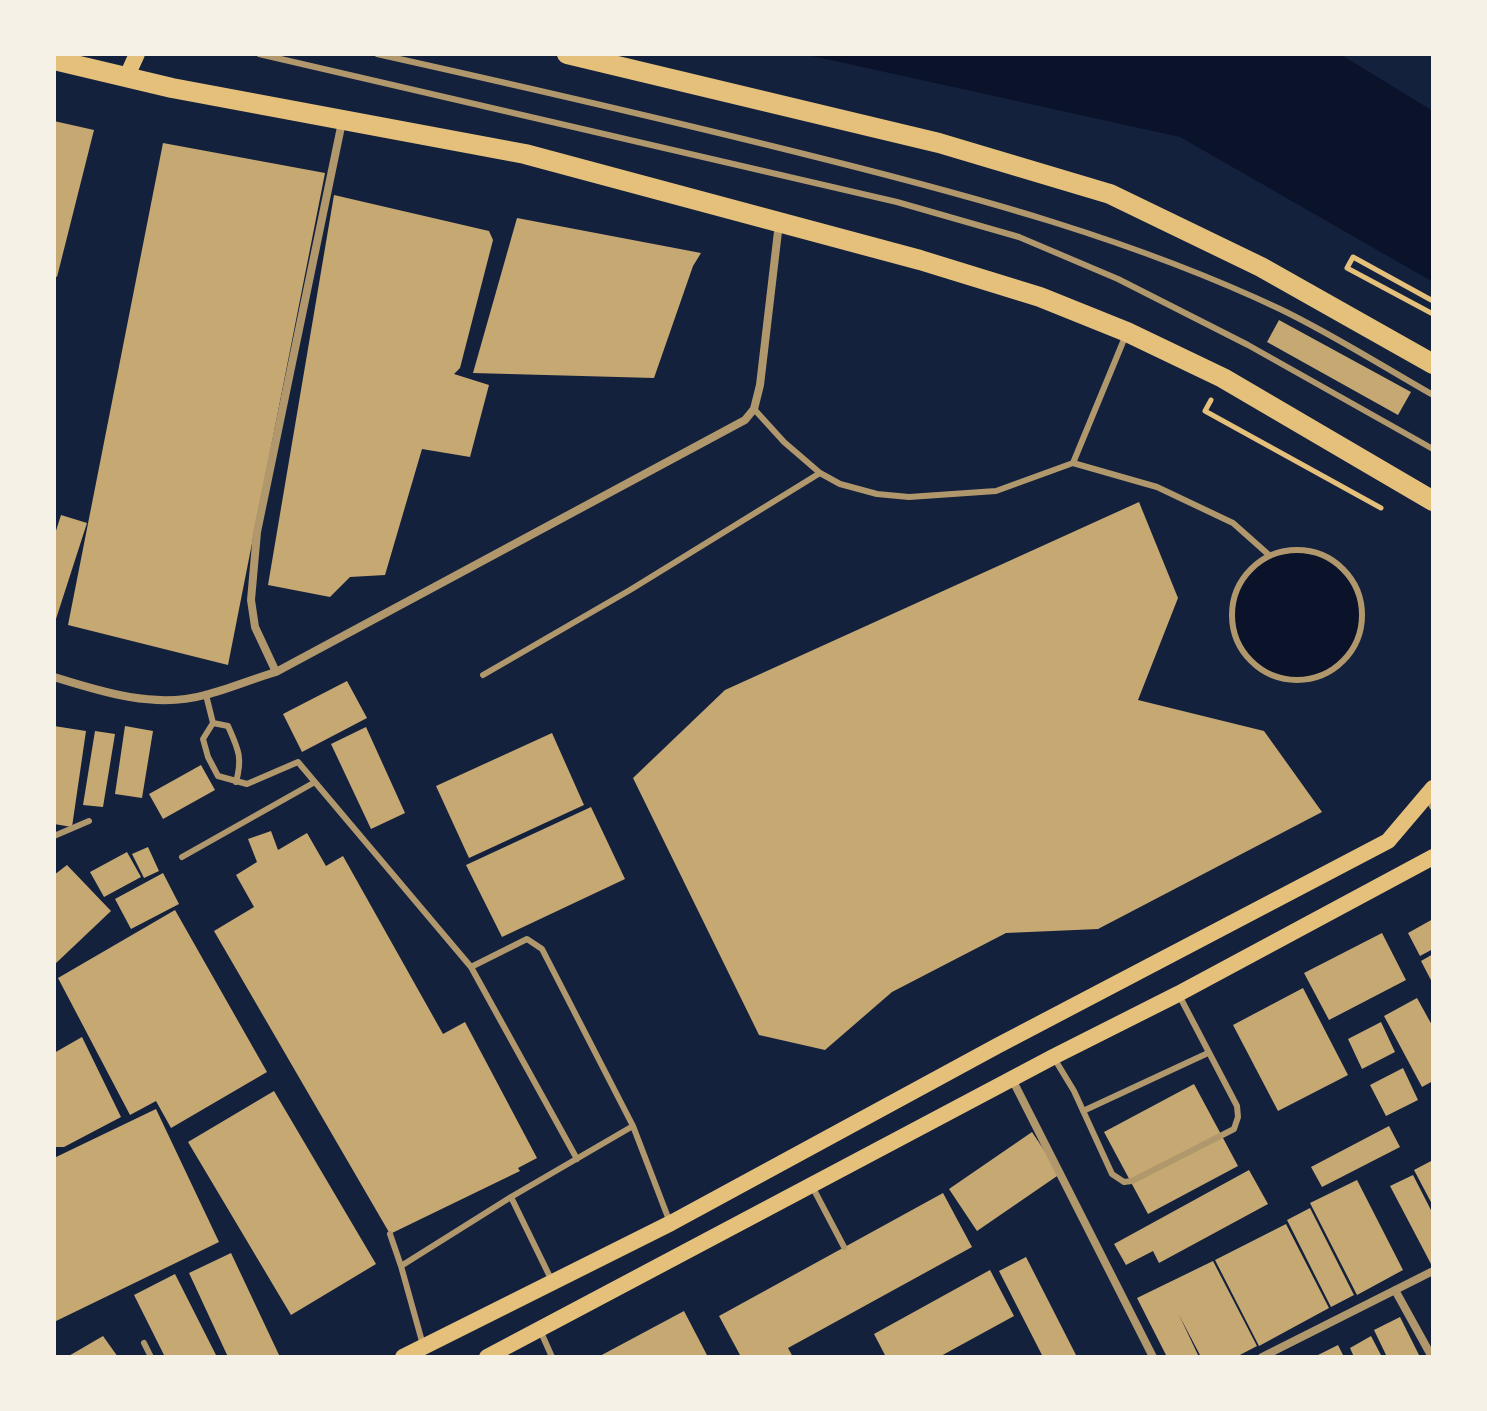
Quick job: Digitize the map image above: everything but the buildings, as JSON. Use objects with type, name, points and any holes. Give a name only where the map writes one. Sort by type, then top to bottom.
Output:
[{"type":"main road","points":[[127,76],[137,54]]},
{"type":"main road","points":[[567,54],[939,143],[1110,194],[1261,267],[1433,364]]},
{"type":"main road","points":[[54,60],[172,88],[525,154],[920,260],[1040,297],[1127,332],[1223,378],[1433,501]]},
{"type":"main road","points":[[403,1357],[426,1352],[552,1281],[671,1223],[997,1046],[1388,841],[1431,797]]},
{"type":"main road","points":[[487,1357],[1433,857]]},
{"type":"street","points":[[276,672],[255,627],[251,600],[257,532],[342,121]]},
{"type":"street","points":[[54,677],[96,690],[154,701],[206,695],[276,672],[745,420],[754,409],[760,385],[779,221]]},
{"type":"street","points":[[1012,1079],[1153,1357]]},
{"type":"street","points":[[1262,1357],[1433,1271]]},
{"type":"street","points":[[1395,1290],[1432,1357]]},
{"type":"lane","points":[[259,54],[897,202],[1019,237],[1118,279],[1248,345],[1433,449]]},
{"type":"lane","points":[[377,54],[647,114],[1035,216],[1219,283],[1282,310],[1433,395]]},
{"type":"lane","points":[[1073,463],[1127,332]]},
{"type":"lane","points":[[754,409],[784,442],[820,473],[840,484],[877,494],[909,497],[996,491],[1073,463],[1157,487],[1233,523],[1269,555]]},
{"type":"lane","points":[[483,675],[630,590],[820,473]]},
{"type":"lane","points":[[1294,548],[1318,552],[1340,565],[1355,585],[1361,614],[1357,639],[1345,661],[1324,676],[1300,682],[1275,679],[1254,666],[1239,646],[1233,616],[1237,591],[1250,570],[1269,555],[1294,548]]},
{"type":"lane","points":[[206,695],[213,723],[203,739],[218,776],[247,784],[298,762],[471,967],[577,1159]]},
{"type":"lane","points":[[213,723],[228,726],[239,751],[242,763],[236,782]]},
{"type":"lane","points":[[182,857],[315,782]]},
{"type":"lane","points":[[54,836],[89,821]]},
{"type":"lane","points":[[471,967],[527,939],[542,949],[633,1126],[671,1223]]},
{"type":"lane","points":[[1053,1057],[1083,1111],[1112,1174],[1124,1182],[1132,1181],[1234,1129],[1238,1117],[1237,1106],[1178,994]]},
{"type":"lane","points":[[1083,1111],[1208,1053]]},
{"type":"lane","points":[[401,1266],[633,1126]]},
{"type":"lane","points":[[811,1185],[844,1247]]},
{"type":"lane","points":[[511,1197],[552,1281]]},
{"type":"lane","points":[[390,1234],[426,1352]]},
{"type":"lane","points":[[540,1330],[552,1357]]},
{"type":"lane","points":[[144,1343],[151,1357]]},
{"type":"path","points":[[1433,301],[1353,257],[1347,268],[1433,314]]},
{"type":"water","points":[[803,54],[1340,54],[1433,111],[1433,282],[1180,137]]},
{"type":"water","points":[[1297,550],[1322,555],[1343,569],[1357,590],[1362,615],[1357,640],[1343,661],[1322,675],[1297,680],[1272,675],[1251,661],[1237,640],[1232,615],[1237,590],[1251,569],[1272,555]]}]
